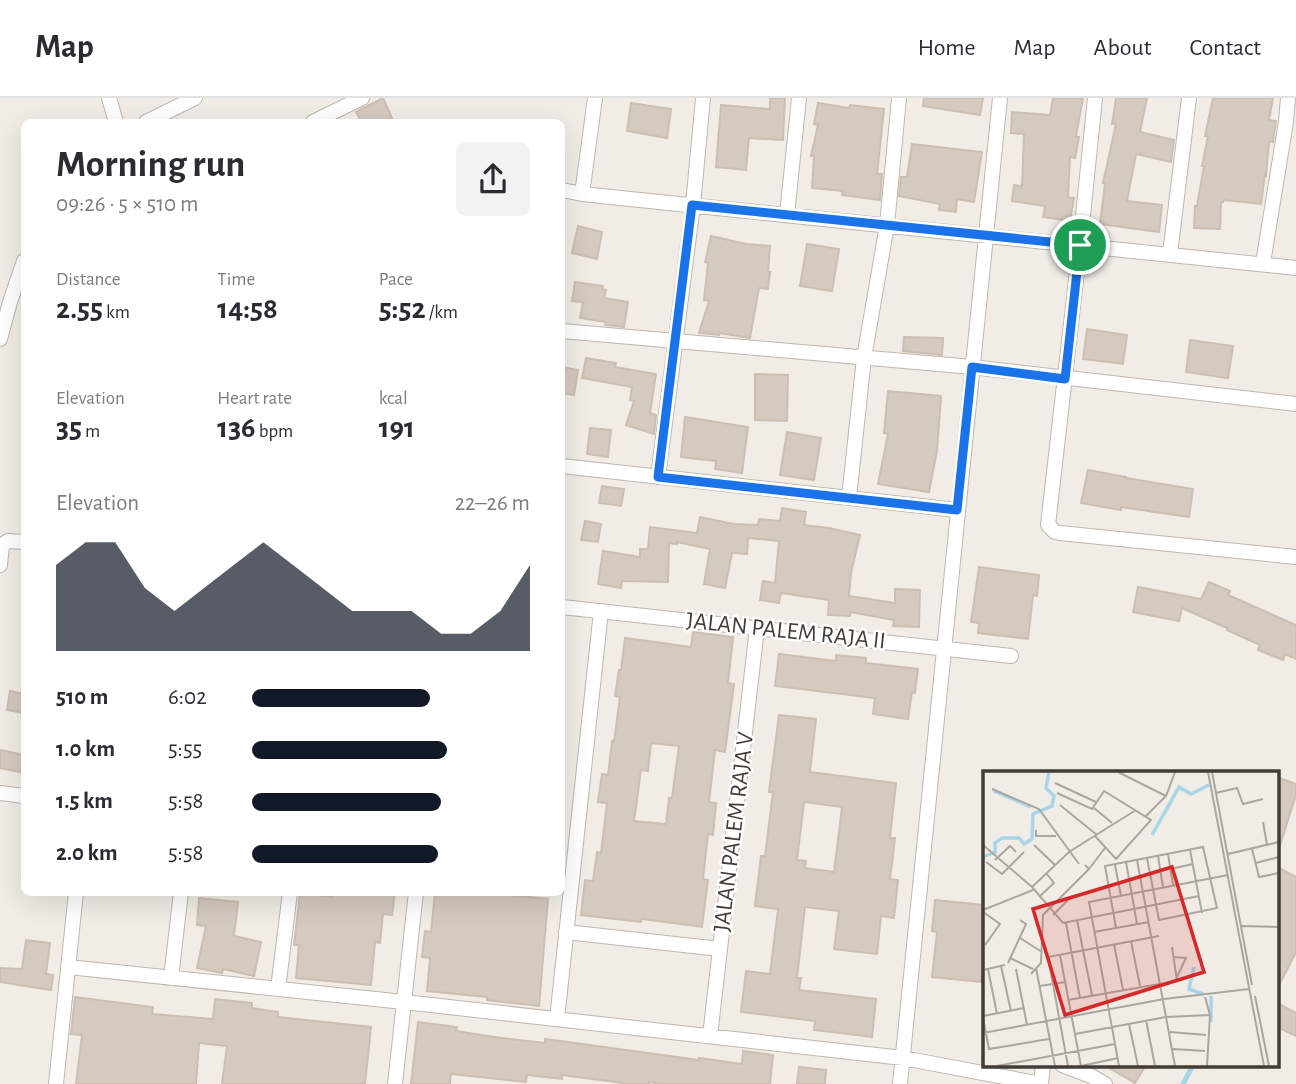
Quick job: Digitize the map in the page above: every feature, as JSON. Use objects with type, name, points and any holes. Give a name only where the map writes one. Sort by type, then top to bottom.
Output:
[{"type":"street","points":[[109,98],[115,119]]},
{"type":"street","points":[[152,119],[195,98]]},
{"type":"street","points":[[319,119],[362,98]]},
{"type":"street","points":[[582,194],[595,98]]},
{"type":"street","points":[[658,477],[703,98]]},
{"type":"street","points":[[787,215],[799,98]]},
{"type":"street","points":[[849,498],[864,358],[887,225],[899,98]]},
{"type":"street","points":[[900,1084],[1000,98]]},
{"type":"street","points":[[1095,98],[1048,525],[1060,533],[1296,557]]},
{"type":"street","points":[[1170,254],[1189,98]]},
{"type":"street","points":[[1263,263],[1291,122],[1288,98]]},
{"type":"street","points":[[565,191],[1296,268]]},
{"type":"street","points":[[0,339],[5,300],[21,267]]},
{"type":"street","points":[[565,331],[972,367],[1296,404]]},
{"type":"street","points":[[565,466],[957,510]]},
{"type":"street","points":[[0,565],[2,545],[8,541],[21,542]]},
{"type":"street","name":"JALAN PALEM RAJA II","points":[[565,607],[1011,656]]},
{"type":"street","points":[[557,1019],[601,611]]},
{"type":"street","name":"JALAN PALEM RAJA V","points":[[710,1036],[757,628]]},
{"type":"street","points":[[0,793],[21,796]]},
{"type":"street","points":[[56,1084],[76,896]]},
{"type":"street","points":[[171,978],[181,896]]},
{"type":"street","points":[[278,989],[290,896]]},
{"type":"street","points":[[395,1084],[415,896]]},
{"type":"street","points":[[566,932],[720,949]]},
{"type":"street","points":[[68,967],[903,1058],[1041,1084],[1043,1068]]},
{"type":"street","points":[[1065,1066],[1105,1084]]},
{"type":"building","points":[[383,98],[392,118],[360,119],[356,112]]},
{"type":"building","points":[[770,98],[785,98],[783,140],[749,138],[746,170],[716,167],[721,105],[770,109]]},
{"type":"building","points":[[924,98],[983,98],[980,115],[923,106]]},
{"type":"building","points":[[1053,98],[1083,98],[1075,158],[1070,157],[1068,197],[1074,198],[1070,221],[1043,217],[1045,206],[1012,201],[1014,185],[1022,186],[1024,134],[1011,133],[1012,112],[1050,115]]},
{"type":"building","points":[[1116,98],[1147,98],[1140,132],[1174,140],[1171,162],[1136,154],[1127,201],[1162,205],[1159,232],[1100,224],[1103,183],[1116,124],[1112,124]]},
{"type":"building","points":[[1213,98],[1273,98],[1269,120],[1276,121],[1273,142],[1269,141],[1261,204],[1224,200],[1221,202],[1220,229],[1194,228],[1195,206],[1208,136],[1205,136]]},
{"type":"building","points":[[631,103],[671,109],[667,138],[627,131]]},
{"type":"building","points":[[818,103],[849,108],[850,105],[884,109],[877,174],[882,174],[880,200],[842,195],[843,191],[812,188],[814,156],[811,156],[818,125],[814,124]]},
{"type":"building","points":[[912,144],[982,152],[974,202],[957,199],[956,212],[939,210],[940,204],[899,196],[901,177],[907,177]]},
{"type":"building","points":[[578,226],[602,232],[597,259],[572,253]]},
{"type":"building","points":[[711,236],[770,246],[768,289],[759,288],[750,338],[699,333],[709,301],[704,300],[708,263],[705,262]]},
{"type":"building","points":[[807,244],[839,249],[832,291],[800,286]]},
{"type":"building","points":[[575,282],[603,286],[602,289],[606,290],[604,298],[628,302],[624,327],[580,318],[583,302],[572,301]]},
{"type":"building","points":[[1087,329],[1127,335],[1123,364],[1083,359]]},
{"type":"building","points":[[904,337],[943,338],[942,355],[903,351]]},
{"type":"building","points":[[1190,340],[1233,346],[1228,378],[1186,372]]},
{"type":"building","points":[[586,358],[616,363],[615,367],[656,374],[650,413],[656,415],[654,434],[626,425],[634,401],[630,400],[632,387],[582,378]]},
{"type":"building","points":[[565,368],[578,370],[574,395],[565,394]]},
{"type":"building","points":[[755,374],[788,375],[787,421],[755,420]]},
{"type":"building","points":[[888,391],[941,396],[937,451],[929,492],[878,484],[888,434],[884,433]]},
{"type":"building","points":[[685,417],[748,427],[742,473],[715,469],[716,461],[681,457]]},
{"type":"building","points":[[590,428],[611,430],[608,457],[587,454]]},
{"type":"building","points":[[787,432],[821,438],[814,480],[780,475]]},
{"type":"building","points":[[1088,470],[1193,489],[1189,517],[1081,503]]},
{"type":"building","points":[[602,486],[624,489],[621,506],[599,503]]},
{"type":"building","points":[[782,508],[806,512],[804,525],[860,535],[851,573],[849,596],[895,603],[895,589],[920,590],[919,627],[893,626],[894,620],[850,612],[850,616],[828,615],[829,600],[781,593],[779,603],[760,600],[763,581],[775,583],[779,541],[748,538],[747,554],[732,553],[725,588],[704,584],[710,549],[677,542],[669,543],[668,582],[622,581],[621,588],[598,584],[603,551],[640,557],[640,549],[648,549],[650,527],[697,533],[700,517],[733,524],[758,525],[759,519],[780,521]]},
{"type":"building","points":[[585,521],[601,524],[598,542],[581,540]]},
{"type":"building","points":[[979,567],[1039,575],[1037,596],[1033,595],[1028,639],[978,633],[979,623],[971,622]]},
{"type":"building","points":[[1209,582],[1230,591],[1228,595],[1296,625],[1296,659],[1285,654],[1283,660],[1258,650],[1260,645],[1182,608],[1179,621],[1133,612],[1138,587],[1201,599]]},
{"type":"building","points":[[693,632],[733,637],[728,683],[734,684],[725,752],[715,750],[709,802],[716,803],[713,835],[708,834],[703,879],[708,880],[702,927],[581,915],[585,880],[593,881],[597,852],[601,853],[607,803],[598,802],[602,774],[608,775],[612,741],[614,742],[620,697],[615,696],[625,638],[691,647]],"holes":[[[651,743],[679,746],[666,824],[634,821],[641,770],[648,771]]]},
{"type":"building","points":[[779,654],[836,661],[836,655],[866,658],[866,663],[918,669],[908,719],[873,714],[875,698],[775,686]]},
{"type":"building","points":[[10,691],[21,693],[21,712],[7,710]]},
{"type":"building","points":[[779,715],[816,719],[810,772],[896,783],[890,838],[895,838],[890,879],[898,880],[894,918],[881,916],[877,954],[834,949],[839,911],[805,907],[797,978],[801,978],[799,990],[876,999],[872,1037],[814,1030],[815,1021],[741,1012],[746,971],[770,974],[778,909],[755,906],[773,792],[769,792]],"holes":[[[804,802],[842,807],[834,872],[805,868],[806,861],[797,860]]]},
{"type":"building","points":[[0,750],[21,754],[21,772],[0,768]]},
{"type":"building","points":[[1278,777],[1296,784],[1296,795],[1280,845]]},
{"type":"building","points":[[1278,868],[1296,877],[1296,952],[1278,987]]},
{"type":"building","points":[[300,896],[394,896],[392,915],[383,914],[380,943],[375,942],[371,985],[296,978],[299,945],[294,945]]},
{"type":"building","points":[[435,896],[520,896],[548,899],[539,1006],[427,991],[430,958],[422,957],[425,931],[431,932]]},
{"type":"building","points":[[199,898],[238,902],[234,936],[261,942],[254,976],[223,969],[222,973],[197,968],[206,926],[197,925]]},
{"type":"building","points":[[935,900],[983,905],[981,982],[932,977],[937,932],[932,931]]},
{"type":"building","points":[[26,940],[50,943],[46,974],[53,975],[51,990],[0,982],[0,968],[22,969]]},
{"type":"building","points":[[75,997],[153,1007],[152,1014],[213,1019],[215,999],[252,1003],[252,1008],[278,1012],[278,1017],[371,1027],[365,1084],[222,1084],[227,1046],[199,1043],[196,1084],[76,1084],[82,1035],[71,1034]]},
{"type":"building","points":[[1278,1004],[1296,1013],[1296,1036],[1278,1027]]},
{"type":"building","points":[[418,1022],[457,1027],[456,1031],[494,1037],[545,1043],[545,1039],[742,1064],[743,1051],[773,1055],[770,1084],[623,1084],[562,1075],[562,1079],[527,1075],[526,1082],[451,1074],[450,1084],[411,1084]]},
{"type":"building","points":[[1106,1066],[1145,1066],[1135,1083]]},
{"type":"building","points":[[799,1067],[826,1070],[825,1084],[797,1084]]},
{"type":"waterway","points":[[1183,1084],[1192,1066]]},
{"type":"route","points":[[692,205],[1080,245],[1065,379],[972,367],[957,510],[658,477],[692,205]]}]
